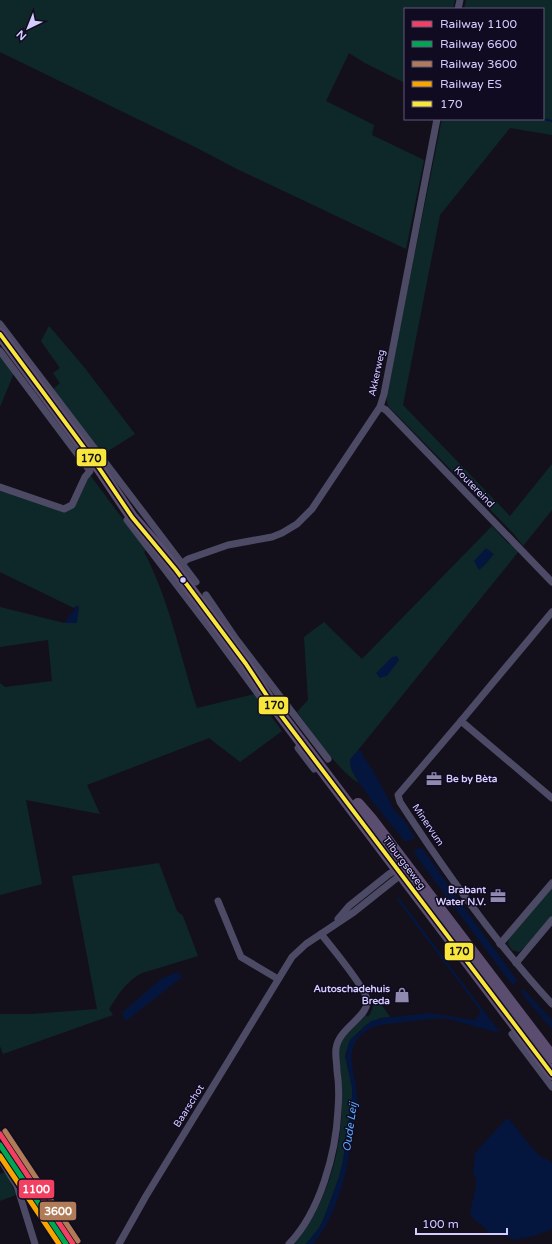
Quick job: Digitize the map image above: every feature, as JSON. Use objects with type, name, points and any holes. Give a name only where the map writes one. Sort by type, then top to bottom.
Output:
[{"type":"main road","name":"Tilburgseweg","points":[[0,334],[95,469],[134,515],[148,528],[158,547],[178,567],[249,661],[271,702],[552,1057]]},
{"type":"main road","name":"Tilburgseweg","points":[[402,869],[552,1074]]},
{"type":"street","name":"Akkerweg","points":[[178,567],[188,559],[228,545],[272,537],[297,524],[312,509],[380,407],[384,394],[437,120]]},
{"type":"street","points":[[0,324],[178,567],[196,582]]},
{"type":"street","points":[[0,351],[95,469],[85,477],[72,505],[64,509],[0,487]]},
{"type":"street","name":"Koutereind","points":[[380,407],[386,410],[552,582]]},
{"type":"street","points":[[134,515],[127,520],[211,630],[271,702]]},
{"type":"street","points":[[206,595],[249,661],[323,766]]},
{"type":"street","name":"Minervum","points":[[552,612],[398,795],[400,802],[460,891],[500,944],[552,1004]]},
{"type":"street","points":[[461,721],[552,798]]},
{"type":"street","name":"Baarschot","points":[[119,1244],[146,1196],[292,957],[306,944],[333,925],[349,906],[402,869]]},
{"type":"street","points":[[500,944],[552,883]]},
{"type":"street","points":[[218,901],[241,957],[278,980]]},
{"type":"street","points":[[516,963],[552,920]]},
{"type":"street","points":[[289,1244],[309,1218],[330,1164],[335,1145],[338,1110],[338,1084],[335,1056],[337,1042],[344,1031],[364,1012],[367,1004],[366,996],[360,986],[320,934]]},
{"type":"street","points":[[512,1034],[552,1087]]},
{"type":"street","points":[[0,1158],[17,1186],[35,1244]]},
{"type":"green space","points":[[0,0],[455,0],[453,8],[404,8],[404,82],[365,63],[349,53],[326,101],[374,125],[372,135],[424,160],[406,249],[237,169],[0,52]]},
{"type":"green space","points":[[466,0],[552,0],[552,135],[510,128],[440,215],[403,405],[510,516],[552,464],[552,510],[523,546],[514,534],[388,406],[386,396],[442,120],[544,120],[544,8],[464,8]]},
{"type":"green space","points":[[49,326],[84,367],[135,434],[102,455],[53,389],[60,383],[53,373],[60,368],[41,341]]},
{"type":"green space","points":[[0,355],[14,373],[0,407]]},
{"type":"green space","points":[[90,475],[146,550],[144,552],[168,609],[197,708],[255,694],[282,731],[240,762],[209,738],[87,785],[100,814],[26,800],[42,884],[0,895],[0,683],[5,687],[52,681],[48,640],[0,647],[0,607],[64,623],[76,623],[79,607],[76,606],[74,608],[0,572],[0,488],[72,509]]},
{"type":"green space","points":[[492,526],[508,543],[519,551],[350,760],[352,771],[359,783],[334,761],[297,712],[308,700],[304,637],[324,622],[362,659]]},
{"type":"green space","points":[[159,863],[177,911],[183,916],[198,956],[136,976],[123,989],[109,1009],[113,1015],[3,1054],[0,1046],[0,1014],[32,1014],[97,1009],[72,876]]},
{"type":"green space","points":[[552,887],[552,916],[525,947],[519,952],[512,950],[508,944],[510,935]]},
{"type":"green space","points":[[376,997],[390,1017],[380,1018],[366,1025],[350,1040],[345,1056],[352,1087],[352,1098],[343,1161],[339,1177],[319,1228],[306,1244],[294,1244],[315,1213],[330,1178],[335,1159],[339,1140],[342,1102],[339,1048],[344,1037],[351,1029],[366,1015],[368,1017],[371,1013],[373,999]]},
{"type":"green space","points":[[6,1172],[16,1195],[0,1201],[0,1174]]},
{"type":"water","points":[[486,548],[494,554],[479,570],[474,561]]},
{"type":"water","points":[[78,605],[77,623],[64,623]]},
{"type":"water","points":[[397,656],[399,660],[387,676],[380,678],[376,673],[392,657]]},
{"type":"water","points":[[359,749],[376,776],[394,810],[404,820],[415,838],[406,842],[373,802],[356,777],[351,768],[350,761],[352,756]]},
{"type":"water","points":[[422,848],[517,980],[513,986],[414,853],[416,849]]},
{"type":"water","name":"Oude Leij","points":[[399,898],[495,1026],[498,1029],[503,1027],[496,1032],[440,1018],[380,1025],[367,1030],[360,1036],[352,1053],[352,1065],[357,1090],[357,1101],[345,1176],[325,1227],[313,1244],[306,1244],[319,1228],[324,1218],[339,1177],[343,1161],[352,1098],[352,1087],[346,1059],[350,1040],[371,1021],[383,1018],[431,1013],[473,1020],[480,1013],[480,1010],[397,900]]},
{"type":"water","points":[[177,972],[182,977],[126,1021],[122,1013],[161,979]]},
{"type":"water","points":[[523,989],[552,1020],[552,1029],[525,998],[521,990]]},
{"type":"water","points":[[506,1119],[509,1119],[540,1156],[550,1161],[552,1164],[552,1229],[535,1236],[514,1240],[504,1235],[491,1234],[474,1220],[470,1214],[476,1185],[476,1179],[473,1172],[475,1153]]},
{"type":"waterway","points":[[544,119],[552,121]]},
{"type":"rail line","name":"3600","points":[[5,1131],[78,1241]]},
{"type":"rail line","name":"1100","points":[[0,1134],[73,1244]]},
{"type":"rail line","name":"6600","points":[[0,1145],[66,1244]]},
{"type":"rail line","name":"ES","points":[[0,1156],[59,1244]]},
{"type":"transit line","name":"170","points":[[0,334],[99,468],[132,517],[176,570],[246,664],[271,702],[552,1074]]},
{"type":"place","name":"Be by Bèta","points":[[434,779]]},
{"type":"place","name":"Brabant Water N.V.","points":[[498,896]]},
{"type":"place","name":"Autoschadehuis Breda","points":[[402,995]]}]
